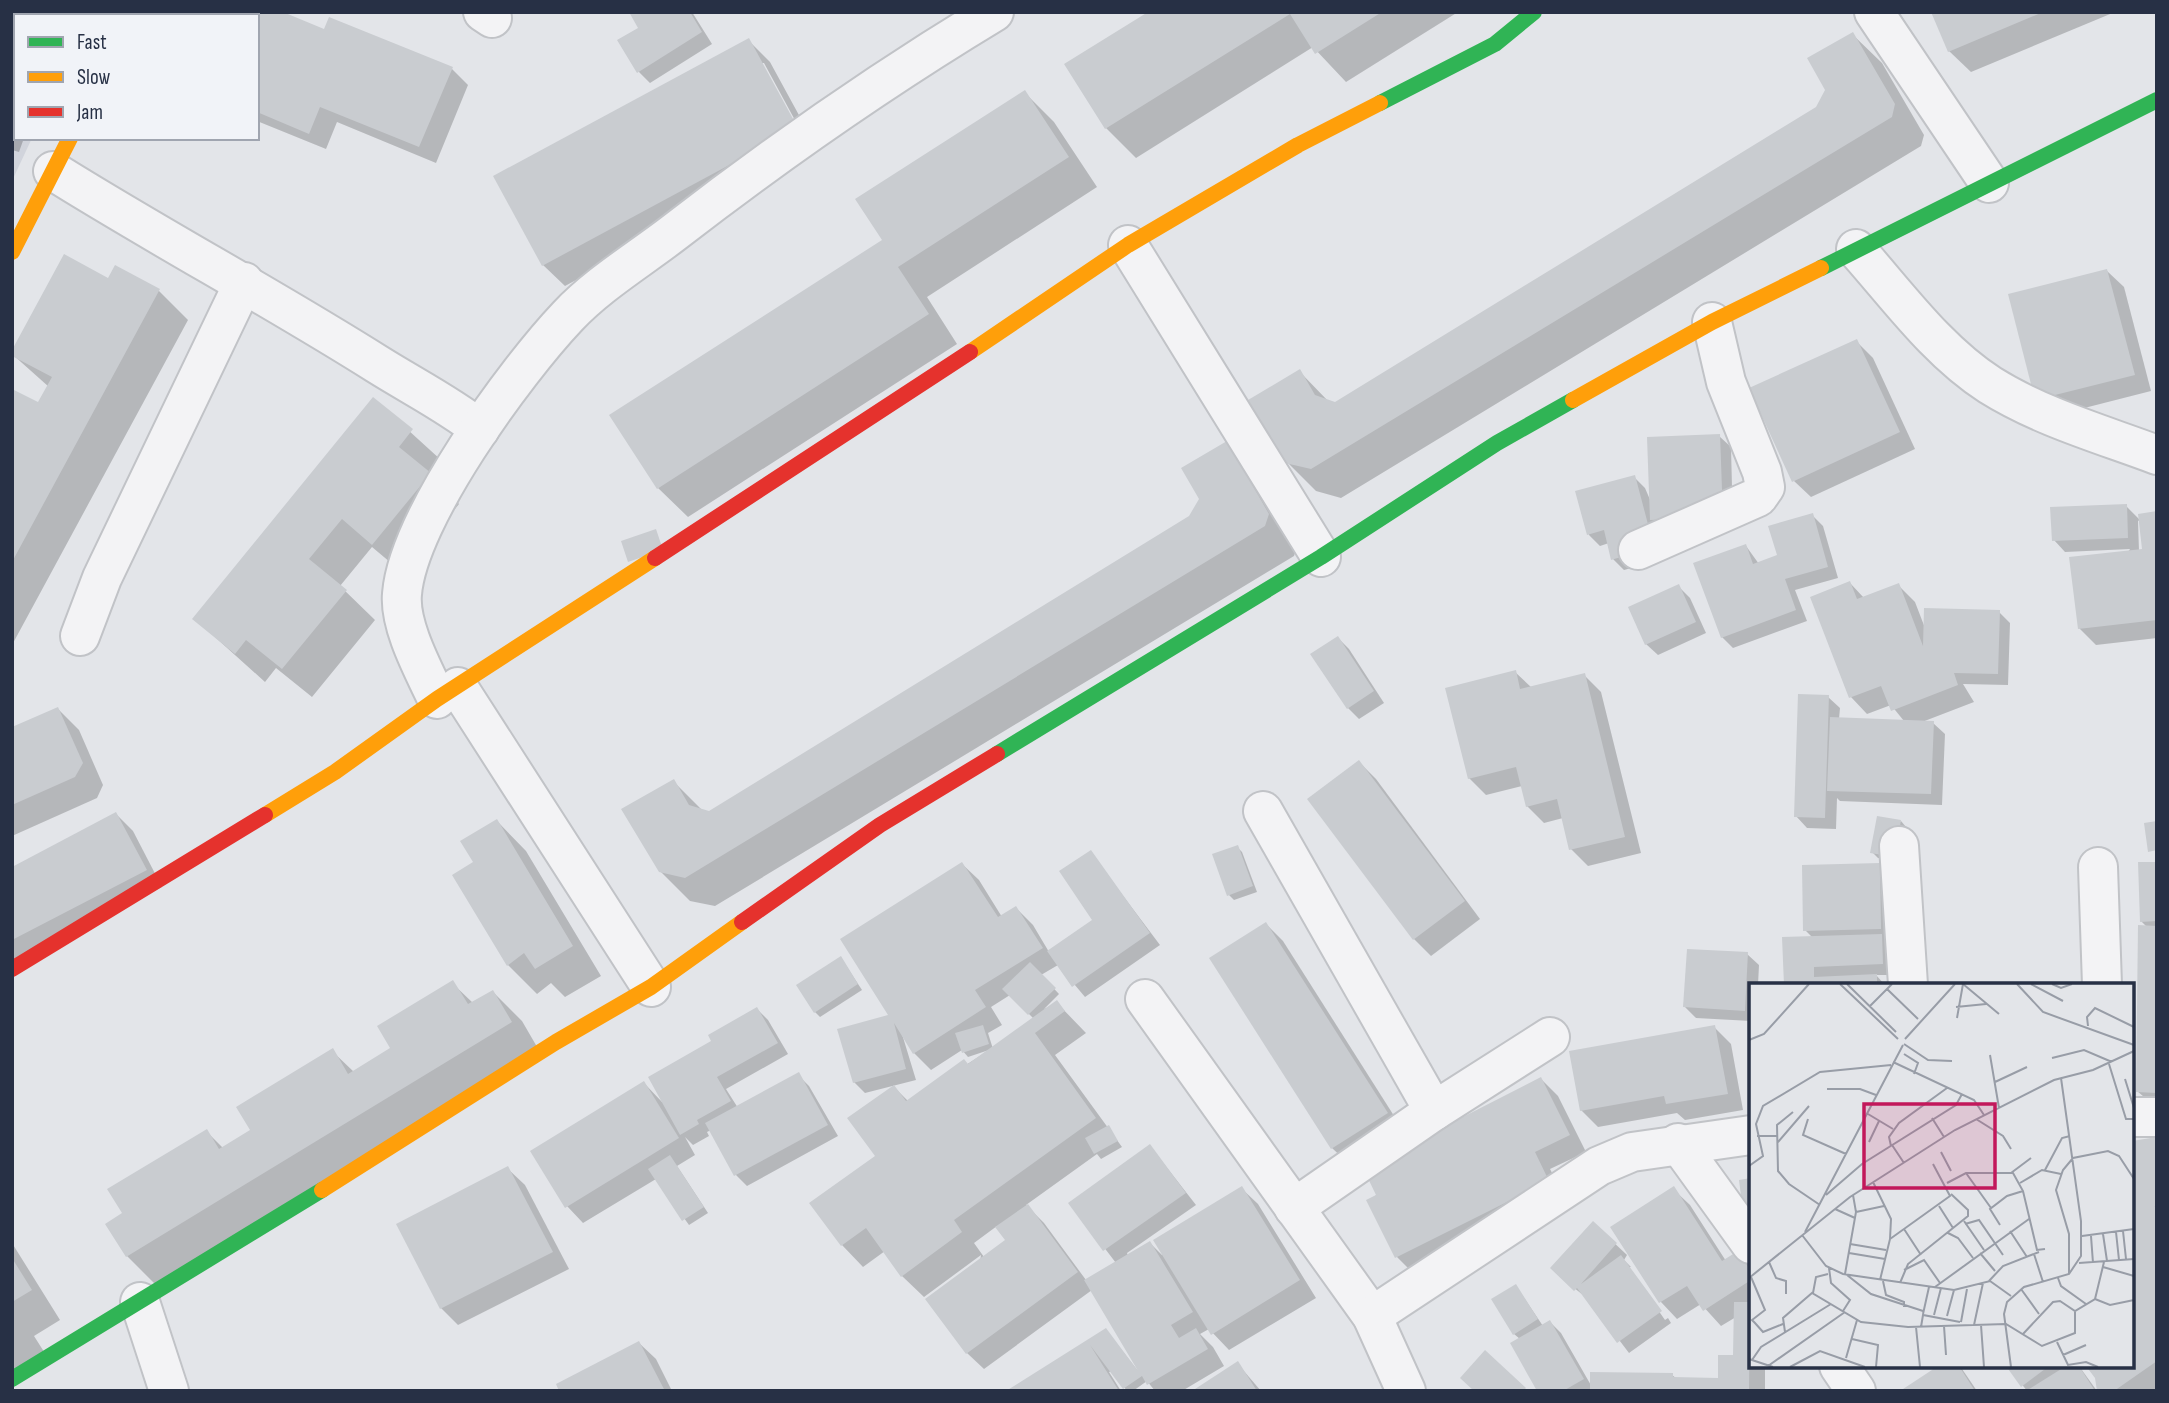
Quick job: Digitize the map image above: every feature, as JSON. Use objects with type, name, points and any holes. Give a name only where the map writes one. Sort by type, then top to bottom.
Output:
[{"type":"main road","points":[[12,969],[335,772],[447,693],[847,435],[1128,245],[1298,145],[1485,51],[1534,12]]},
{"type":"main road","points":[[12,1379],[556,1042],[651,987],[880,825],[1321,557],[1497,443],[1712,322],[2157,100]]},
{"type":"main road","points":[[12,251],[62,155]]},
{"type":"street","points":[[651,987],[447,693],[417,656],[402,596],[408,562],[441,492],[480,429],[569,315],[721,197],[950,39],[994,12]]},
{"type":"street","points":[[1874,12],[1989,183]]},
{"type":"street","points":[[62,155],[128,218],[244,282],[454,410],[480,429]]},
{"type":"street","points":[[1128,245],[1321,557]]},
{"type":"street","points":[[1856,249],[1956,359],[1989,384],[2026,405],[2157,455]]},
{"type":"street","points":[[80,636],[102,578],[244,282]]},
{"type":"street","points":[[1638,550],[1758,497],[1765,487],[1762,472],[1726,382],[1712,322]]},
{"type":"street","points":[[1264,811],[1434,1111]]},
{"type":"street","points":[[1899,846],[1908,983]]},
{"type":"street","points":[[2098,867],[2102,983]]},
{"type":"street","points":[[1145,999],[1373,1317],[1406,1391]]},
{"type":"street","points":[[1294,1208],[1434,1111],[1550,1037]]},
{"type":"street","points":[[2134,1117],[2157,1116]]},
{"type":"street","points":[[1373,1317],[1599,1167],[1632,1152],[1678,1143],[1749,1135]]},
{"type":"street","points":[[1678,1143],[1749,1241]]},
{"type":"street","points":[[140,1302],[169,1391]]},
{"type":"street","points":[[1840,1368],[1856,1391]]},
{"type":"shaded area","points":[[12,12],[91,12],[14,14],[14,140],[31,140],[12,181]]},
{"type":"building","points":[[283,12],[324,29],[329,17],[453,67],[419,147],[320,107],[309,134],[259,113],[259,14],[204,14]]},
{"type":"building","points":[[629,12],[690,12],[702,32],[637,73],[617,40],[638,28]]},
{"type":"building","points":[[1148,12],[1382,12],[1315,54],[1290,14],[1105,129],[1064,64]]},
{"type":"building","points":[[1931,12],[2043,12],[1948,52]]},
{"type":"building","points":[[1853,32],[1895,104],[1892,117],[1311,469],[1285,463],[1248,400],[1300,369],[1315,395],[1335,402],[1816,107],[1825,90],[1807,58]]},
{"type":"building","points":[[749,38],[798,128],[542,266],[493,176]]},
{"type":"building","points":[[12,60],[14,60],[13,127]]},
{"type":"building","points":[[1025,90],[1069,157],[898,267],[929,314],[657,489],[609,415],[882,240],[855,199]]},
{"type":"building","points":[[64,254],[108,278],[115,265],[160,289],[12,562],[12,389],[38,402],[52,377],[12,356],[12,350]]},
{"type":"building","points":[[2107,269],[2135,375],[2035,400],[2008,294]]},
{"type":"building","points":[[1857,339],[1900,432],[1792,482],[1749,388]]},
{"type":"building","points":[[373,397],[413,429],[399,447],[431,473],[372,545],[342,519],[309,559],[347,590],[282,669],[246,640],[235,654],[192,619]]},
{"type":"building","points":[[1720,434],[1723,517],[1650,520],[1647,437]]},
{"type":"building","points":[[1227,441],[1269,514],[1265,526],[685,878],[659,872],[621,809],[674,779],[689,805],[709,811],[1189,516],[1199,499],[1181,468]]},
{"type":"building","points":[[1635,475],[1654,547],[1611,560],[1604,530],[1587,535],[1575,491]]},
{"type":"building","points":[[2127,504],[2128,538],[2052,541],[2050,507]]},
{"type":"building","points":[[2157,511],[2157,620],[2078,629],[2069,557],[2142,549],[2138,514]]},
{"type":"building","points":[[1813,513],[1828,567],[1785,579],[1796,610],[1721,638],[1693,563],[1746,544],[1753,564],[1777,555],[1768,526]]},
{"type":"building","points":[[656,529],[663,550],[628,562],[621,541]]},
{"type":"building","points":[[1850,581],[1857,599],[1899,583],[1923,646],[1924,608],[2000,610],[1998,674],[1954,673],[1958,685],[1891,711],[1881,686],[1849,698],[1810,597]]},
{"type":"building","points":[[1679,584],[1696,622],[1645,645],[1628,607]]},
{"type":"building","points":[[1338,636],[1374,691],[1347,709],[1310,654]]},
{"type":"building","points":[[1516,670],[1520,689],[1585,673],[1625,837],[1569,850],[1557,799],[1526,807],[1516,767],[1468,779],[1445,688]]},
{"type":"building","points":[[1798,694],[1829,695],[1825,818],[1794,817]]},
{"type":"building","points":[[58,707],[83,763],[75,777],[12,805],[12,727]]},
{"type":"building","points":[[1830,717],[1934,721],[1931,794],[1827,791]]},
{"type":"building","points":[[1359,760],[1465,901],[1413,940],[1307,799]]},
{"type":"building","points":[[116,812],[147,870],[12,940],[12,867]]},
{"type":"building","points":[[1877,816],[1901,820],[1895,857],[1870,853]]},
{"type":"building","points":[[497,819],[573,946],[535,969],[524,953],[507,966],[452,875],[473,862],[460,841]]},
{"type":"building","points":[[2157,821],[2157,850],[2148,852],[2144,823]]},
{"type":"building","points":[[1238,845],[1253,886],[1227,896],[1212,854]]},
{"type":"building","points":[[1091,850],[1150,933],[1072,987],[1047,951],[1092,920],[1059,871]]},
{"type":"building","points":[[962,862],[998,917],[1016,906],[1043,948],[975,990],[986,1007],[913,1054],[894,1023],[906,1069],[853,1083],[837,1029],[888,1015],[840,939]]},
{"type":"building","points":[[2138,862],[2157,862],[2157,921],[2140,922]]},
{"type":"building","points":[[1880,863],[1881,929],[1803,931],[1802,865]]},
{"type":"building","points":[[1266,922],[1388,1113],[1331,1149],[1209,958]]},
{"type":"building","points":[[2138,925],[2157,926],[2157,1093],[2136,1092]]},
{"type":"building","points":[[1882,934],[1883,964],[1814,967],[1814,977],[1877,974],[1877,983],[1784,983],[1782,937]]},
{"type":"building","points":[[1687,949],[1748,952],[1745,1011],[1683,1007]]},
{"type":"building","points":[[841,956],[858,984],[814,1013],[796,985]]},
{"type":"building","points":[[1030,962],[1056,988],[1028,1015],[1002,989]]},
{"type":"building","points":[[453,980],[468,1004],[493,990],[512,1022],[126,1257],[105,1224],[122,1213],[107,1189],[207,1129],[219,1149],[250,1130],[236,1107],[333,1048],[348,1074],[390,1048],[377,1026]]},
{"type":"building","points":[[1057,1000],[1065,1011],[1035,1033],[1096,1118],[954,1220],[962,1232],[901,1277],[866,1228],[841,1246],[809,1203],[875,1156],[847,1118],[894,1085],[906,1101],[964,1059],[968,1064]]},
{"type":"building","points":[[757,1007],[778,1043],[717,1077],[731,1101],[697,1120],[699,1124],[680,1135],[648,1077],[711,1041],[708,1035]]},
{"type":"building","points":[[983,1025],[989,1044],[962,1053],[955,1033]]},
{"type":"building","points":[[1715,1025],[1728,1094],[1666,1104],[1664,1096],[1580,1111],[1569,1051]]},
{"type":"building","points":[[799,1072],[828,1125],[734,1176],[705,1123]]},
{"type":"building","points":[[1541,1077],[1570,1135],[1535,1152],[1549,1181],[1395,1258],[1366,1200],[1376,1195],[1363,1168]]},
{"type":"building","points":[[644,1081],[679,1138],[565,1208],[530,1151]]},
{"type":"building","points":[[1109,1125],[1118,1141],[1094,1154],[1085,1138]]},
{"type":"building","points":[[2157,1137],[2157,1205],[2154,1207],[2157,1206],[2157,1361],[2114,1391],[2097,1391],[2095,1378],[2088,1368],[2134,1368],[2134,1141]]},
{"type":"building","points":[[1150,1144],[1186,1193],[1103,1251],[1068,1203]]},
{"type":"building","points":[[670,1155],[704,1207],[682,1221],[648,1169]]},
{"type":"building","points":[[508,1166],[553,1252],[440,1309],[396,1224]]},
{"type":"building","points":[[1749,1178],[1749,1230],[1745,1227],[1739,1180]]},
{"type":"building","points":[[1242,1186],[1300,1280],[1211,1335],[1153,1240]]},
{"type":"building","points":[[1674,1186],[1722,1261],[1738,1251],[1749,1268],[1749,1281],[1703,1311],[1687,1286],[1659,1303],[1610,1227]]},
{"type":"building","points":[[1028,1204],[1078,1272],[966,1354],[925,1299],[1005,1240],[995,1227]]},
{"type":"building","points":[[1593,1221],[1617,1243],[1581,1284],[1621,1255],[1662,1311],[1617,1343],[1577,1288],[1574,1291],[1550,1268]]},
{"type":"building","points":[[1150,1241],[1193,1312],[1171,1325],[1179,1338],[1196,1328],[1208,1349],[1147,1385],[1142,1376],[1123,1389],[1090,1345],[1119,1391],[1006,1391],[1106,1328],[1138,1371],[1084,1280]]},
{"type":"building","points":[[12,1258],[32,1290],[12,1302]]},
{"type":"building","points":[[1516,1284],[1538,1319],[1513,1335],[1491,1299]]},
{"type":"building","points":[[1734,1302],[1749,1302],[1749,1391],[1590,1391],[1590,1372],[1673,1373],[1673,1377],[1718,1378],[1718,1355],[1733,1355]]},
{"type":"building","points":[[1550,1320],[1584,1379],[1563,1391],[1537,1391],[1510,1343]]},
{"type":"building","points":[[639,1341],[665,1391],[559,1391],[556,1384]]},
{"type":"building","points":[[1485,1350],[1526,1388],[1523,1391],[1474,1391],[1460,1378]]},
{"type":"building","points":[[1238,1361],[1257,1391],[1192,1391]]},
{"type":"building","points":[[1935,1368],[1960,1368],[1975,1391],[1900,1391]]},
{"type":"building","points":[[2007,1368],[2046,1368],[2021,1387]]},
{"type":"building","points":[[2063,1368],[2080,1368],[2095,1391],[2026,1391]]},
{"type":"traffic: fast","points":[[1380,103],[1495,44],[1534,12]]},
{"type":"traffic: fast","points":[[1821,268],[2157,100]]},
{"type":"traffic: fast","points":[[997,754],[1321,557],[1497,443],[1573,400]]},
{"type":"traffic: fast","points":[[12,1379],[322,1190]]},
{"type":"traffic: slow","points":[[970,352],[1128,245],[1298,145],[1380,103]]},
{"type":"traffic: slow","points":[[12,252],[69,140]]},
{"type":"traffic: slow","points":[[1573,400],[1712,322],[1821,268]]},
{"type":"traffic: slow","points":[[265,815],[335,772],[437,699],[655,558]]},
{"type":"traffic: slow","points":[[322,1190],[556,1042],[651,987],[742,922]]},
{"type":"traffic: jam","points":[[655,558],[970,352]]},
{"type":"traffic: jam","points":[[742,922],[880,825],[997,754]]},
{"type":"traffic: jam","points":[[12,969],[265,815]]}]
